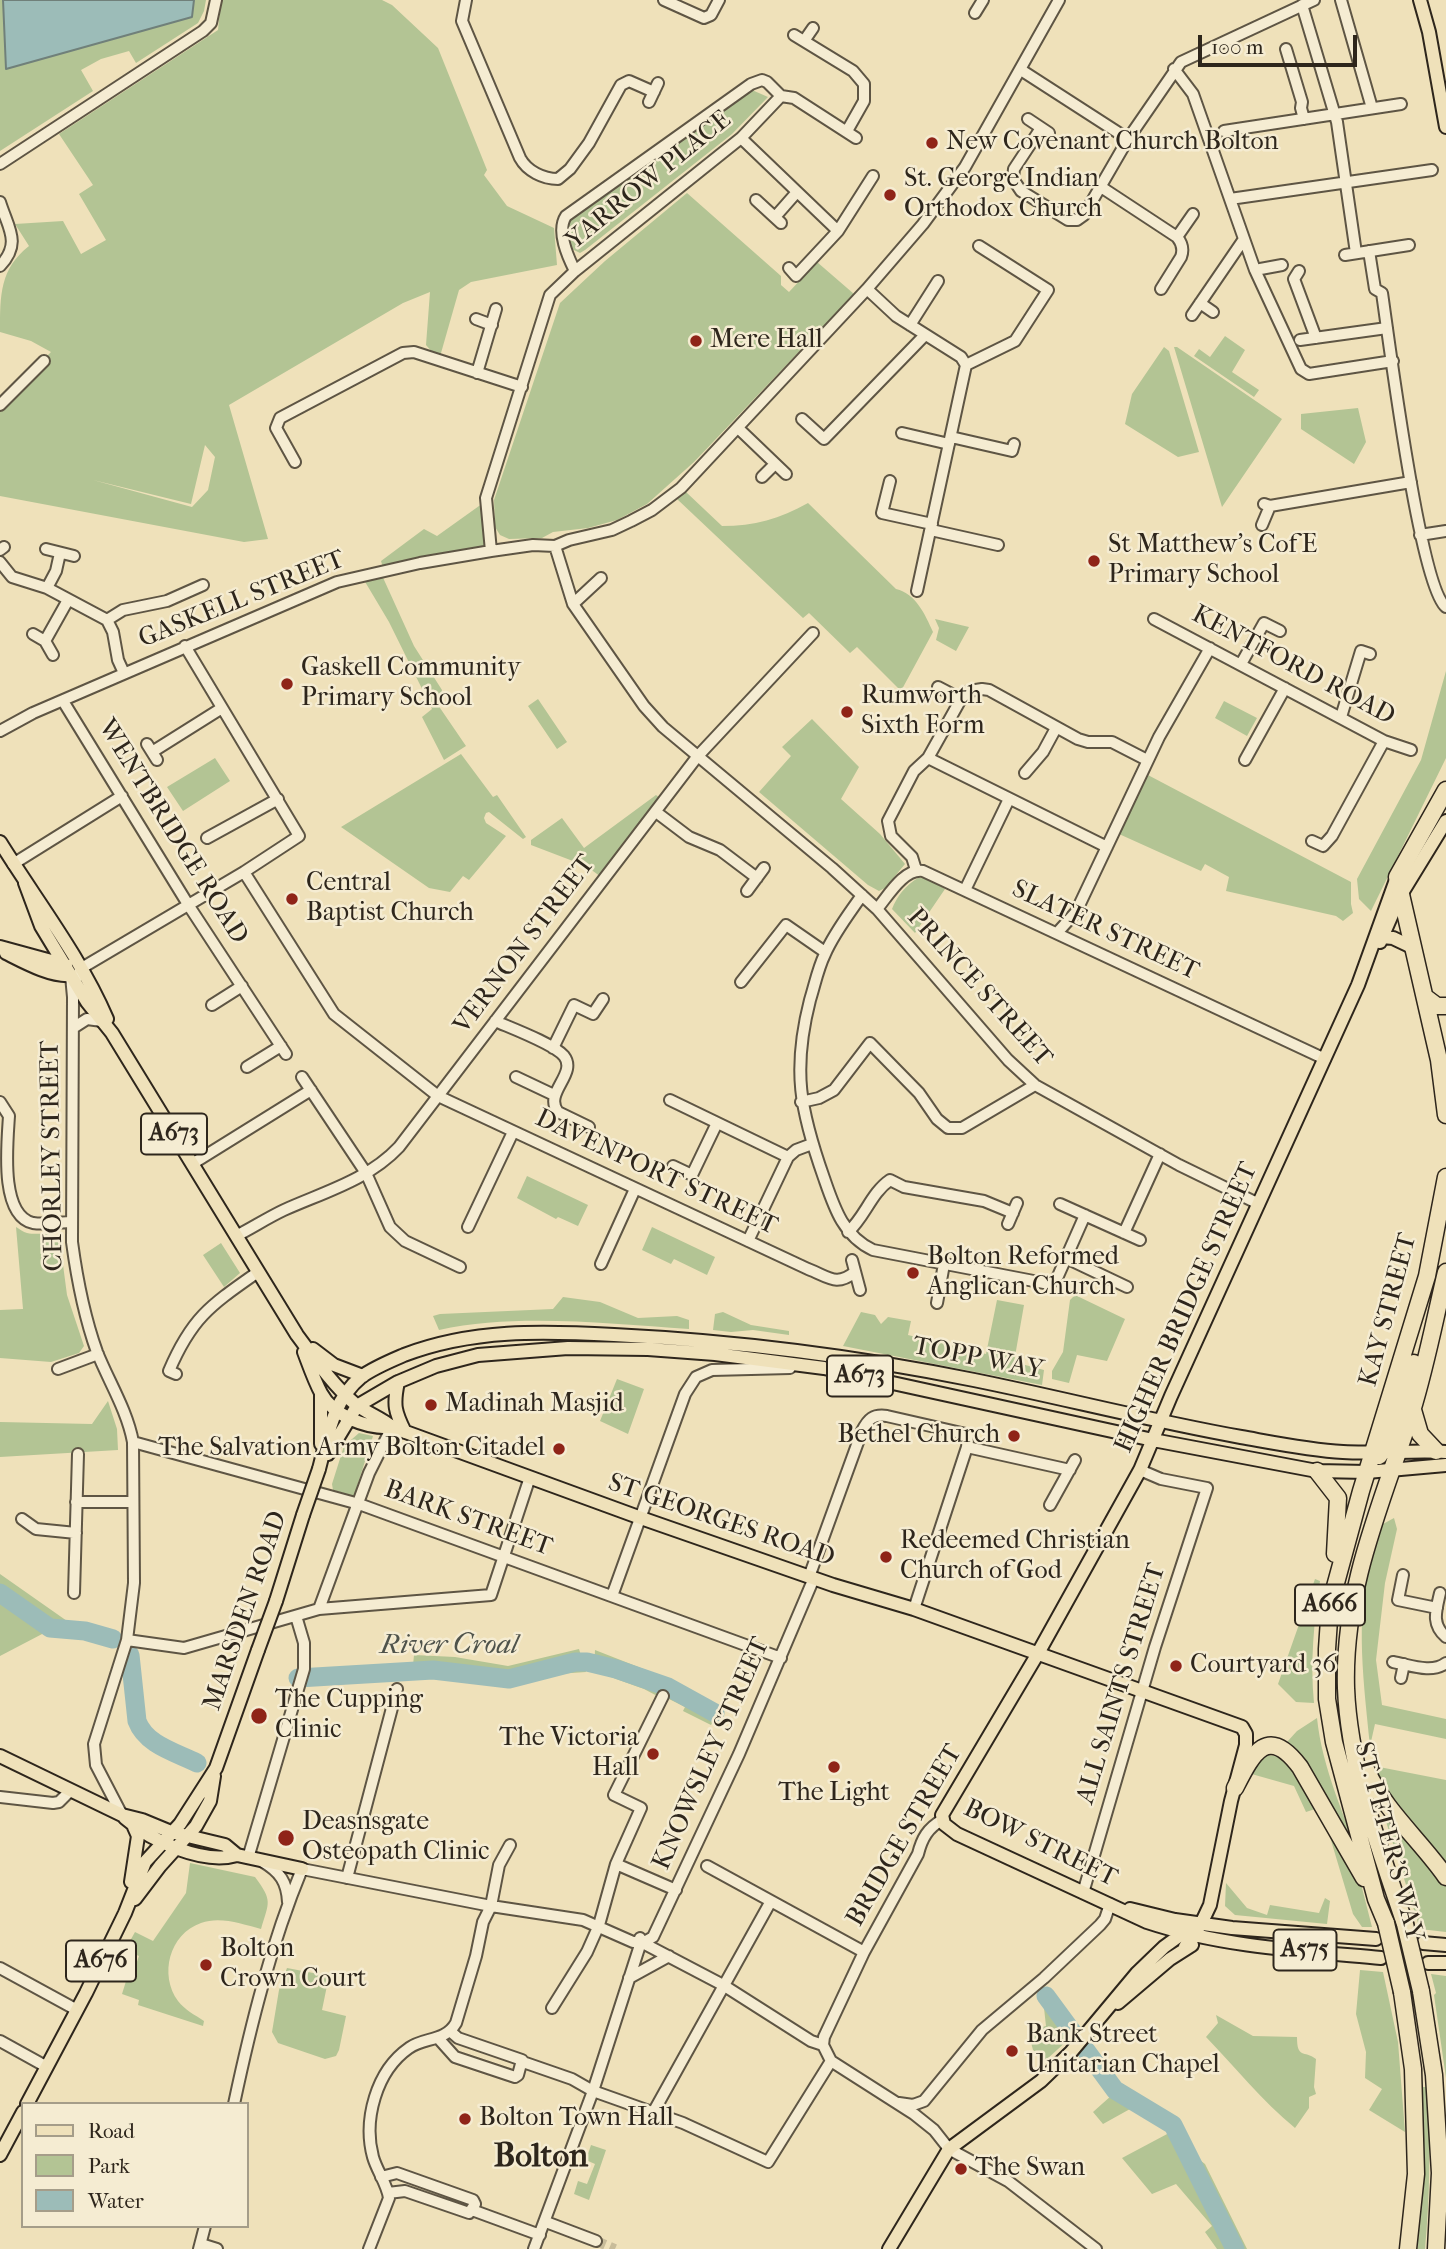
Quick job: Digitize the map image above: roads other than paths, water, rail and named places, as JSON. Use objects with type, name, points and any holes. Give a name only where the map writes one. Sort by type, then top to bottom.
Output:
[{"type":"highway","points":[[1446,790],[1401,869],[1401,896],[1439,1060],[1446,1115]]},
{"type":"highway","points":[[1425,997],[1437,1006],[1446,1006]]},
{"type":"highway","name":"KAY STREET","points":[[1384,1453],[1427,1276],[1446,1177]]},
{"type":"highway","name":"KAY STREET","points":[[1384,1453],[1413,1408],[1446,1271]]},
{"type":"highway","name":"A666","points":[[1384,1453],[1446,1271]]},
{"type":"highway","points":[[1413,1408],[1420,1434],[1441,1451]]},
{"type":"highway","name":"ST. PETER'S WAY","points":[[1408,2249],[1416,2174],[1413,2069],[1402,1992],[1386,1923],[1376,1899],[1334,1742],[1327,1699],[1330,1605],[1367,1472],[1384,1453],[1392,1470],[1362,1559],[1351,1611],[1346,1688],[1353,1752],[1405,1924],[1422,1991],[1434,2075],[1439,2159],[1436,2249]]},
{"type":"highway","points":[[1317,1471],[1338,1498],[1338,1532],[1330,1605]]},
{"type":"highway","name":"A666","points":[[1346,1688],[1358,1749],[1375,1788],[1446,1877]]},
{"type":"highway","name":"A666","points":[[1235,1788],[1255,1752],[1264,1746],[1272,1746],[1286,1752],[1300,1767],[1376,1899]]},
{"type":"main road","points":[[1420,0],[1429,32],[1446,127]]},
{"type":"main road","name":"HIGHER BRIDGE STREET","points":[[1363,973],[1374,935],[1401,869],[1446,778]]},
{"type":"main road","name":"HIGHER BRIDGE STREET","points":[[1037,1655],[1140,1470],[1363,973],[1401,896],[1446,821]]},
{"type":"main road","points":[[0,842],[54,926],[73,978]]},
{"type":"main road","points":[[1382,937],[1412,947]]},
{"type":"main road","points":[[0,948],[22,961],[73,978]]},
{"type":"main road","name":"ST GEORGES ROAD","points":[[73,978],[112,1033],[297,1335],[357,1406],[383,1419],[392,1427],[641,1518],[811,1578],[914,1609],[1242,1727],[1247,1737],[1235,1788]]},
{"type":"main road","name":"ST GEORGES ROAD","points":[[73,978],[98,999],[112,1033]]},
{"type":"main road","name":"TOPP WAY","points":[[344,1393],[363,1376],[393,1360],[436,1343],[476,1336],[578,1333],[683,1338],[785,1349],[906,1368],[1160,1421],[1312,1448],[1384,1453],[1441,1451]]},
{"type":"main road","name":"ST GEORGES ROAD","points":[[297,1335],[321,1395],[349,1418],[378,1428],[392,1427]]},
{"type":"main road","name":"A673","points":[[297,1335],[334,1365],[363,1376]]},
{"type":"main road","name":"TOPP WAY","points":[[357,1406],[397,1382],[436,1366],[478,1355],[568,1348],[648,1349],[715,1354],[824,1368],[1153,1440],[1317,1471],[1367,1472],[1446,1465]]},
{"type":"main road","points":[[397,1382],[395,1413],[405,1432]]},
{"type":"main road","name":"MARSDEN ROAD","points":[[176,1849],[207,1808],[216,1768],[276,1601],[344,1393]]},
{"type":"main road","points":[[319,1469],[321,1395]]},
{"type":"main road","name":"MARSDEN ROAD","points":[[319,1469],[357,1406]]},
{"type":"main road","name":"BRIDGE STREET","points":[[942,1820],[946,1804],[1037,1655]]},
{"type":"main road","points":[[0,1756],[122,1815],[171,1832],[225,1845],[243,1857]]},
{"type":"main road","name":"MARSDEN ROAD","points":[[160,1843],[188,1813],[216,1768]]},
{"type":"main road","points":[[1185,1947],[1210,1905],[1235,1788]]},
{"type":"main road","points":[[122,1815],[160,1843],[176,1849],[222,1858],[243,1857],[302,1869]]},
{"type":"main road","name":"BOW STREET","points":[[942,1820],[946,1827],[957,1834],[1147,1922],[1193,1930]]},
{"type":"main road","points":[[125,1913],[138,1836],[134,1826]]},
{"type":"main road","name":"A676","points":[[28,2102],[125,1913],[145,1862],[160,1843]]},
{"type":"main road","name":"A676","points":[[125,1913],[176,1849]]},
{"type":"main road","points":[[1210,1905],[1215,1914],[1232,1928]]},
{"type":"main road","name":"BOW STREET","points":[[1115,1906],[1175,1920],[1211,1940]]},
{"type":"main road","points":[[1175,1920],[1193,1930]]},
{"type":"main road","points":[[1147,1922],[1155,1930],[1157,1938],[1152,1958]]},
{"type":"main road","name":"A575","points":[[889,2249],[949,2149],[1041,2081],[1071,2052],[1152,1958],[1193,1930],[1232,1928],[1376,1939]]},
{"type":"main road","name":"A575","points":[[1102,2016],[1185,1947],[1211,1940],[1381,1958]]},
{"type":"main road","points":[[1423,1942],[1446,1945]]},
{"type":"main road","points":[[1428,1963],[1446,1963]]},
{"type":"main road","points":[[0,2155],[16,2137],[21,2119]]},
{"type":"street","points":[[0,164],[203,31],[211,23],[216,0]]},
{"type":"street","points":[[464,0],[462,21],[520,158],[525,166],[545,177],[558,179],[570,169],[593,137],[617,89],[623,83],[634,83],[654,93]]},
{"type":"street","points":[[664,0],[704,18],[711,15],[719,0]]},
{"type":"street","name":"GASKELL STREET","points":[[0,731],[30,714],[337,582],[491,551],[533,545],[555,546],[612,530],[652,510],[681,488],[898,255],[955,182],[1059,0]]},
{"type":"street","points":[[1028,119],[1045,131],[1013,172],[1013,179],[1018,187],[1073,221],[1084,215],[1174,69],[1184,60],[1314,0]]},
{"type":"street","points":[[1340,0],[1372,108]]},
{"type":"street","points":[[1302,5],[1338,113],[1351,254],[1409,245]]},
{"type":"street","points":[[575,271],[568,258],[562,229],[566,216],[751,83],[762,80],[781,96],[794,98],[852,134],[864,101],[864,84],[853,71],[799,38],[813,28]]},
{"type":"street","points":[[1286,49],[1302,102],[1302,113]]},
{"type":"street","points":[[1174,69],[1193,94],[1254,268],[1301,369],[1309,374],[1392,361]]},
{"type":"street","points":[[1021,70],[1131,135]]},
{"type":"street","name":"YARROW PLACE","points":[[522,387],[547,301],[554,289],[741,138],[781,96]]},
{"type":"street","points":[[1224,131],[1302,113],[1338,113],[1401,104]]},
{"type":"street","points":[[741,138],[838,231]]},
{"type":"street","points":[[1230,199],[1432,170]]},
{"type":"street","points":[[789,268],[796,276],[838,231],[873,176]]},
{"type":"street","points":[[1101,187],[1178,237],[1183,252],[1161,289]]},
{"type":"street","points":[[756,200],[778,220],[797,192]]},
{"type":"street","points":[[0,202],[12,237],[10,254],[0,266]]},
{"type":"street","points":[[1178,237],[1193,214]]},
{"type":"street","points":[[1192,315],[1244,239]]},
{"type":"street","points":[[966,365],[1015,341],[1048,290],[978,246]]},
{"type":"street","points":[[1369,251],[1375,289],[1382,293],[1420,535],[1438,599],[1446,607]]},
{"type":"street","points":[[1229,260],[1237,259],[1254,268],[1282,265]]},
{"type":"street","points":[[1298,271],[1294,279],[1316,338]]},
{"type":"street","points":[[910,325],[938,281]]},
{"type":"street","points":[[867,289],[896,316],[961,357],[966,365],[917,591]]},
{"type":"street","points":[[1200,303],[1213,312]]},
{"type":"street","points":[[477,373],[496,309]]},
{"type":"street","points":[[476,319],[492,325]]},
{"type":"street","points":[[1300,340],[1387,328]]},
{"type":"street","points":[[802,419],[824,439],[925,335]]},
{"type":"street","points":[[309,458],[293,463],[276,428],[280,418],[402,353],[427,353],[522,387],[486,498],[491,551]]},
{"type":"street","points":[[0,405],[44,361]]},
{"type":"street","points":[[914,423],[907,434],[1013,451],[1014,444]]},
{"type":"street","points":[[737,428],[786,474]]},
{"type":"street","points":[[762,478],[775,464]]},
{"type":"street","points":[[890,481],[882,513],[998,545]]},
{"type":"street","points":[[1262,525],[1267,505],[1411,482]]},
{"type":"street","points":[[1420,535],[1446,531]]},
{"type":"street","name":"PRINCE STREET","points":[[555,546],[573,604],[644,706],[696,757],[877,909],[1007,1060],[1035,1085],[1160,1154],[1259,1204]]},
{"type":"street","points":[[46,549],[74,556]]},
{"type":"street","points":[[47,588],[56,571],[60,553]]},
{"type":"street","points":[[0,562],[12,577],[47,588],[107,620],[124,673]]},
{"type":"street","points":[[573,604],[596,591],[601,578]]},
{"type":"street","points":[[178,583],[183,594]]},
{"type":"street","points":[[107,620],[123,610],[167,601],[203,585]]},
{"type":"street","points":[[45,641],[68,600]]},
{"type":"street","name":"KENTFORD ROAD","points":[[1154,619],[1384,741],[1411,750]]},
{"type":"street","points":[[1241,664],[1264,623],[1280,631]]},
{"type":"street","name":"VERNON STREET","points":[[236,1236],[385,1162],[696,757],[813,633]]},
{"type":"street","points":[[33,635],[45,641],[53,655]]},
{"type":"street","points":[[73,978],[299,836],[184,646]]},
{"type":"street","points":[[1057,933],[1076,912],[1147,760],[1210,648]]},
{"type":"street","points":[[1341,717],[1361,651],[1370,654]]},
{"type":"street","points":[[937,687],[961,699]]},
{"type":"street","points":[[1245,760],[1285,688]]},
{"type":"street","points":[[877,909],[903,879],[916,870],[912,857],[891,836],[888,821],[914,771],[928,758],[961,699],[969,691],[989,690],[1084,741],[1112,742],[1147,760]]},
{"type":"street","name":"WENTBRIDGE ROAD","points":[[63,701],[189,906],[283,1050],[247,1066]]},
{"type":"street","points":[[152,752],[222,708]]},
{"type":"street","points":[[1025,773],[1043,751],[1056,728]]},
{"type":"street","points":[[1312,841],[1324,846],[1332,836],[1384,741]]},
{"type":"street","points":[[1251,749],[1264,756]]},
{"type":"street","points":[[928,758],[1107,847]]},
{"type":"street","points":[[13,864],[122,796]]},
{"type":"street","points":[[212,833],[278,799]]},
{"type":"street","points":[[965,890],[1009,799]]},
{"type":"street","points":[[656,812],[693,839],[720,850],[757,878]]},
{"type":"street","points":[[747,891],[764,868]]},
{"type":"street","name":"SLATER STREET","points":[[916,870],[965,890],[1325,1059]]},
{"type":"street","name":"DAVENPORT STREET","points":[[244,872],[334,1014],[438,1096],[838,1281],[845,1280],[855,1272]]},
{"type":"street","points":[[862,895],[825,953],[804,1026],[799,1074],[801,1102],[812,1144],[835,1210],[848,1232],[873,1250],[1044,1283],[1054,1280],[1085,1216]]},
{"type":"street","points":[[741,982],[786,925],[825,953]]},
{"type":"street","name":"CHORLEY STREET","points":[[73,978],[72,1222],[78,1281],[98,1354],[128,1422],[133,1442],[134,1583],[128,1641],[94,1744],[96,1765],[122,1815]]},
{"type":"street","name":"WENTBRIDGE ROAD","points":[[212,1004],[242,986]]},
{"type":"street","points":[[553,1048],[574,1005],[593,1014],[603,999]]},
{"type":"street","points":[[73,1028],[87,1019],[102,1021]]},
{"type":"street","points":[[495,1021],[553,1048],[564,1056],[567,1065],[553,1102],[558,1112],[589,1127]]},
{"type":"street","points":[[801,1102],[820,1098],[834,1090],[870,1043],[919,1093],[940,1123],[954,1129],[962,1128],[1035,1085]]},
{"type":"street","points":[[302,1077],[366,1173],[390,1227],[398,1236],[460,1268]]},
{"type":"street","points":[[516,1077],[554,1095]]},
{"type":"street","points":[[192,1164],[311,1090]]},
{"type":"street","points":[[670,1100],[788,1157]]},
{"type":"street","points":[[0,1102],[9,1116],[1,1187],[12,1211],[33,1223],[72,1222]]},
{"type":"street","points":[[673,1166],[692,1175],[717,1123]]},
{"type":"street","points":[[468,1227],[513,1132]]},
{"type":"street","points":[[748,1241],[788,1157],[796,1150],[812,1144]]},
{"type":"street","points":[[1124,1233],[1160,1154]]},
{"type":"street","points":[[848,1232],[862,1219],[882,1186],[890,1180],[904,1186],[984,1201],[1013,1213]]},
{"type":"street","points":[[601,1265],[635,1189]]},
{"type":"street","points":[[1060,1204],[1140,1240]]},
{"type":"street","points":[[1066,1258],[1126,1287]]},
{"type":"street","points":[[852,1260],[860,1290]]},
{"type":"street","points":[[926,1292],[938,1299],[944,1264]]},
{"type":"street","points":[[176,1374],[169,1371],[191,1327],[225,1295],[258,1272]]},
{"type":"street","points":[[58,1369],[98,1354]]},
{"type":"street","points":[[611,1596],[685,1394],[696,1377],[712,1370],[824,1368]]},
{"type":"street","name":"KNOWSLEY STREET","points":[[534,2249],[593,2091],[642,1940],[653,1937],[658,1929],[781,1658],[862,1431],[873,1416],[887,1416],[966,1434],[967,1447]]},
{"type":"street","points":[[319,1609],[369,1473],[392,1427]]},
{"type":"street","name":"BARK STREET","points":[[133,1442],[359,1504],[781,1658]]},
{"type":"street","points":[[914,1609],[967,1447],[1072,1465],[1050,1505]]},
{"type":"street","points":[[74,1593],[78,1454]]},
{"type":"street","name":"ALL SAINTS STREET","points":[[1083,1893],[1142,1692],[1207,1488],[1180,1483],[1140,1470]]},
{"type":"street","points":[[128,1641],[184,1648],[319,1609],[491,1595],[530,1477]]},
{"type":"street","points":[[76,1502],[133,1502]]},
{"type":"street","points":[[22,1519],[36,1529],[76,1533]]},
{"type":"street","points":[[1403,1575],[1398,1600],[1437,1608]]},
{"type":"street","points":[[1440,1593],[1437,1628],[1446,1637]]},
{"type":"street","points":[[243,1857],[301,1684],[305,1659],[296,1616]]},
{"type":"street","points":[[1401,1678],[1399,1663],[1430,1669],[1440,1668],[1446,1663]]},
{"type":"street","points":[[347,1878],[397,1689]]},
{"type":"street","points":[[552,2008],[587,1952],[599,1925],[616,1864],[640,1808],[614,1795],[663,1696]]},
{"type":"street","points":[[0,1797],[52,1804],[59,1802],[70,1791]]},
{"type":"street","name":"BRIDGE STREET","points":[[823,2045],[824,2037],[864,1952],[928,1831],[942,1820]]},
{"type":"street","points":[[372,2246],[388,2204],[388,2193],[370,2142],[371,2112],[379,2087],[391,2067],[409,2048],[438,2038],[450,2031],[456,2023],[483,1922],[491,1906],[499,1865],[510,1845]]},
{"type":"street","points":[[262,1861],[284,1880],[288,1905]]},
{"type":"street","points":[[616,1864],[676,1889]]},
{"type":"street","points":[[707,1866],[864,1952]]},
{"type":"street","points":[[234,2102],[253,2018],[302,1869],[491,1906],[527,1908],[599,1925],[630,1941],[642,1940],[723,1985],[811,2041],[823,2045],[831,2061],[934,2130],[949,2149],[1008,2181],[1096,2249]]},
{"type":"street","points":[[653,2112],[771,1901]]},
{"type":"street","points":[[897,2103],[913,2105],[924,2101],[982,2030],[1100,1926],[1115,1906]]},
{"type":"street","points":[[629,1978],[669,1956]]},
{"type":"street","points":[[0,1968],[77,2010]]},
{"type":"street","points":[[450,2031],[458,2038],[523,2069],[572,2079],[593,2091],[653,2112],[768,2162],[831,2061]]},
{"type":"street","points":[[438,2038],[455,2057],[515,2077],[523,2069]]},
{"type":"street","points":[[0,2041],[47,2067]]},
{"type":"street","points":[[381,2177],[397,2173],[473,2200],[475,2204],[470,2213],[405,2191],[388,2193]]},
{"type":"street","points":[[472,2210],[540,2235]]},
{"type":"street","points":[[546,2222],[596,2241]]},
{"type":"street","points":[[204,2228],[200,2246],[216,2249]]},
{"type":"water","points":[[3,0],[194,0],[192,17],[6,69]]},
{"type":"waterway","name":"River Croal","points":[[0,1593],[50,1628],[85,1631],[113,1639]]},
{"type":"waterway","name":"River Croal","points":[[130,1655],[137,1721],[141,1729],[162,1747],[197,1763]]},
{"type":"waterway","name":"River Croal","points":[[298,1678],[433,1670],[509,1679],[575,1662],[587,1662],[668,1687],[715,1713]]},
{"type":"waterway","name":"River Croal","points":[[1046,1996],[1115,2090],[1173,2125],[1235,2249]]},
{"type":"tunnel","points":[[596,2241],[615,2249]]},
{"type":"place","name":"New Covenant Church Bolton","points":[[932,143]]},
{"type":"place","name":"St. George Indian Orthodox Church","points":[[890,195]]},
{"type":"place","name":"Mere Hall","points":[[696,341]]},
{"type":"place","name":"St Matthew's CofE Primary School","points":[[1094,561]]},
{"type":"place","name":"Gaskell Community Primary School","points":[[287,684]]},
{"type":"place","name":"Rumworth Sixth Form","points":[[847,712]]},
{"type":"place","name":"Central Baptist Church","points":[[292,899]]},
{"type":"place","name":"Bolton Reformed Anglican Church","points":[[913,1273]]},
{"type":"place","name":"Madinah Masjid","points":[[431,1405]]},
{"type":"place","name":"Bethel Church","points":[[1014,1436]]},
{"type":"place","name":"The Salvation Army Bolton Citadel","points":[[559,1449]]},
{"type":"place","name":"Redeemed Christian Church of God","points":[[886,1557]]},
{"type":"place","name":"Courtyard 36","points":[[1176,1666]]},
{"type":"place","name":"The Cupping Clinic","points":[[259,1716]]},
{"type":"place","name":"The Victoria Hall","points":[[653,1754]]},
{"type":"place","name":"The Light","points":[[834,1767]]},
{"type":"place","name":"Deasnsgate Osteopath Clinic","points":[[286,1838]]},
{"type":"place","name":"Bolton Crown Court","points":[[206,1965]]},
{"type":"place","name":"Bank Street Unitarian Chapel","points":[[1012,2051]]},
{"type":"place","name":"Bolton Town Hall","points":[[465,2119]]},
{"type":"place","name":"The Swan","points":[[961,2169]]},
{"type":"district","name":"Bolton","points":[[541,2158]]}]
